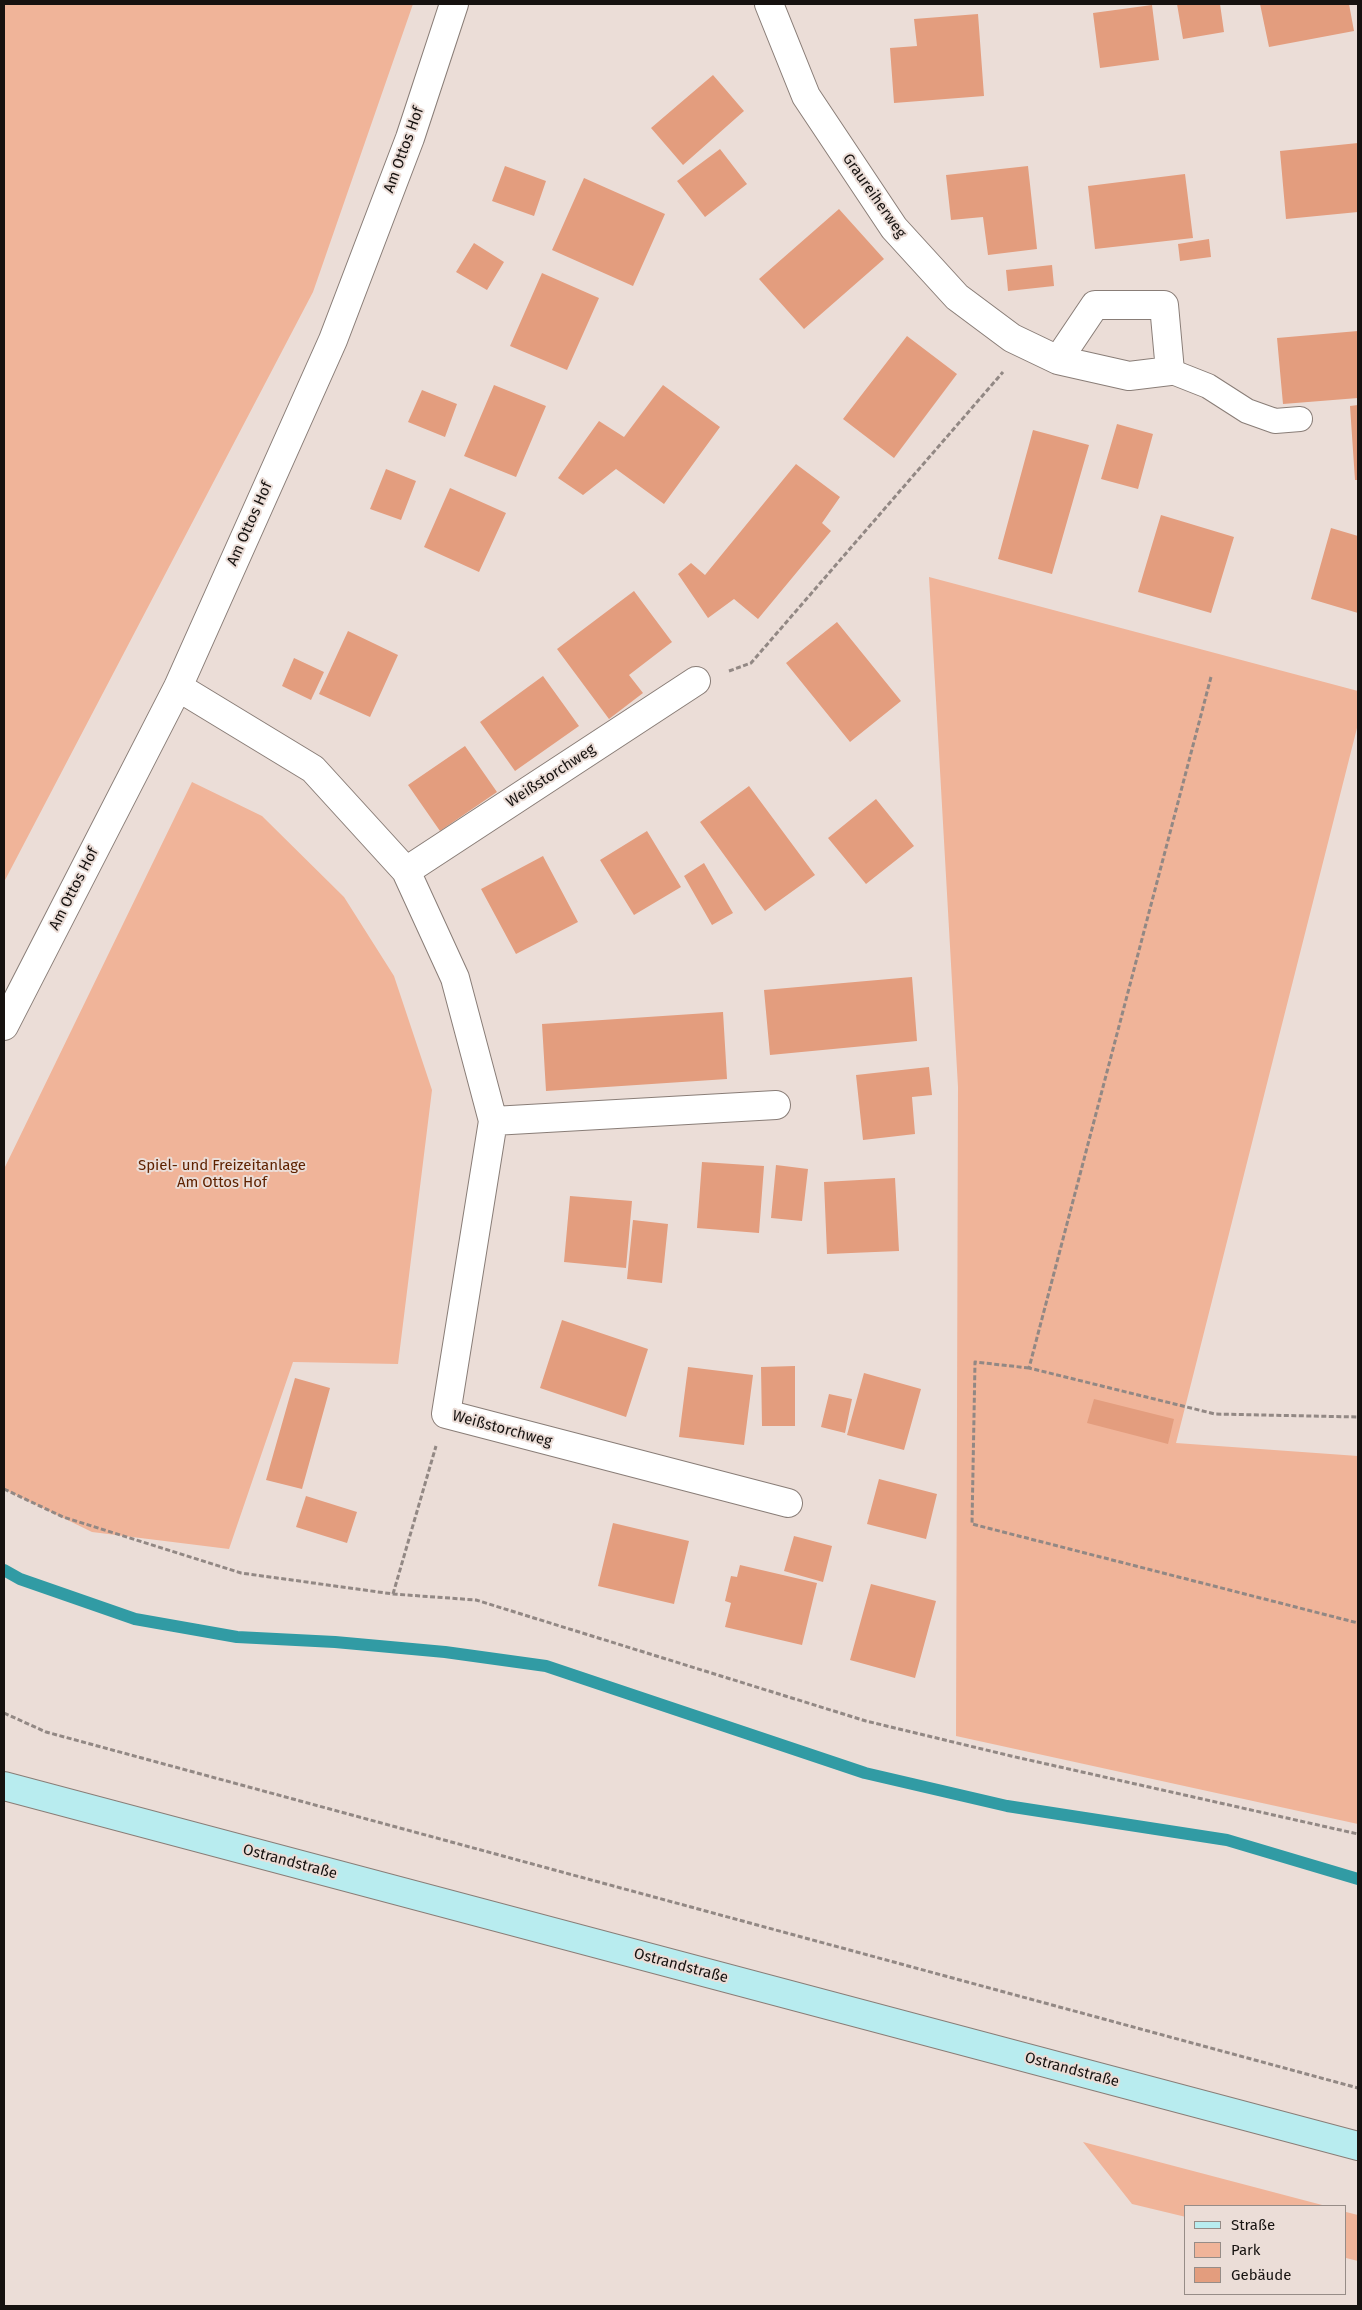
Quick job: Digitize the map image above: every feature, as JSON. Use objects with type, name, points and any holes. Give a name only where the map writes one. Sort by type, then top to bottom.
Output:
[{"type":"main road","name":"Ostrandstraße","points":[[4,1786],[1358,2146]]},
{"type":"street","name":"Am Ottos Hof","points":[[4,1026],[178,686],[332,340],[410,138],[454,4]]},
{"type":"street","name":"Graureiherweg","points":[[769,4],[806,96],[894,228],[957,297],[1012,338],[1058,360],[1129,376],[1170,371]]},
{"type":"street","points":[[1058,360],[1095,305],[1164,305],[1170,371]]},
{"type":"street","name":"Weißstorchweg","points":[[406,871],[696,681]]},
{"type":"street","name":"Weißstorchweg","points":[[178,686],[313,769],[406,871],[455,978],[493,1122],[446,1414],[788,1503]]},
{"type":"street","points":[[493,1122],[776,1105]]},
{"type":"lane","points":[[1170,371],[1208,386],[1248,411],[1275,421],[1300,419]]},
{"type":"path","points":[[696,681],[751,663],[1027,345]]},
{"type":"path","points":[[1029,1368],[1211,677]]},
{"type":"path","points":[[1358,1417],[1215,1414],[1029,1368],[974,1362],[972,1524],[1358,1623]]},
{"type":"path","points":[[393,1594],[446,1414]]},
{"type":"path","points":[[4,1489],[63,1517],[241,1573],[393,1594],[476,1600],[866,1721],[1011,1756],[1358,1834]]},
{"type":"path","points":[[4,1713],[46,1732],[1358,2088]]},
{"type":"green space","points":[[4,4],[413,4],[313,292],[4,882]]},
{"type":"green space","points":[[929,577],[1358,691],[1358,724],[1176,1443],[1358,1456],[1358,1824],[956,1736],[958,1087]]},
{"type":"green space","name":"Spiel- und Freizeitanlage Am Ottos Hof","points":[[192,782],[262,816],[344,897],[394,976],[432,1090],[398,1364],[293,1362],[229,1549],[92,1532],[4,1489],[4,1169]]},
{"type":"green space","points":[[1083,2142],[1322,2205],[1184,2205],[1184,2217],[1132,2204]]},
{"type":"green space","points":[[1347,2212],[1358,2215],[1358,2261],[1347,2258]]},
{"type":"building","points":[[1177,4],[1220,4],[1224,32],[1183,39]]},
{"type":"building","points":[[1260,4],[1349,4],[1354,31],[1269,47]]},
{"type":"building","points":[[1152,5],[1159,60],[1100,68],[1093,13]]},
{"type":"building","points":[[978,14],[984,96],[894,103],[890,48],[917,46],[914,19]]},
{"type":"building","points":[[713,75],[744,111],[683,165],[651,128]]},
{"type":"building","points":[[1358,143],[1358,212],[1286,219],[1280,151]]},
{"type":"building","points":[[720,149],[747,184],[705,217],[677,181]]},
{"type":"building","points":[[505,166],[546,181],[534,216],[492,201]]},
{"type":"building","points":[[1028,166],[1037,249],[988,255],[983,217],[951,220],[946,175]]},
{"type":"building","points":[[1185,174],[1193,238],[1095,249],[1088,186]]},
{"type":"building","points":[[584,178],[665,214],[633,286],[552,250]]},
{"type":"building","points":[[839,209],[884,259],[804,329],[759,279]]},
{"type":"building","points":[[1209,239],[1211,257],[1180,261],[1178,244]]},
{"type":"building","points":[[474,243],[504,262],[487,290],[456,272]]},
{"type":"building","points":[[1052,265],[1054,286],[1008,291],[1006,270]]},
{"type":"building","points":[[542,273],[599,298],[567,370],[510,346]]},
{"type":"building","points":[[1358,331],[1358,398],[1283,404],[1277,338]]},
{"type":"building","points":[[907,336],[957,374],[894,458],[843,419]]},
{"type":"building","points":[[494,385],[546,406],[516,477],[464,456]]},
{"type":"building","points":[[663,385],[720,427],[664,504],[616,469],[583,495],[558,478],[599,421],[624,437]]},
{"type":"building","points":[[422,390],[457,404],[445,437],[408,422]]},
{"type":"building","points":[[1358,405],[1358,480],[1355,480],[1350,406]]},
{"type":"building","points":[[1117,424],[1153,434],[1138,489],[1101,479]]},
{"type":"building","points":[[1033,430],[1089,445],[1052,574],[998,559]]},
{"type":"building","points":[[796,464],[840,497],[822,523],[831,531],[758,619],[734,599],[708,618],[678,574],[691,563],[705,575]]},
{"type":"building","points":[[386,469],[416,481],[401,520],[370,509]]},
{"type":"building","points":[[450,488],[506,513],[479,572],[424,547]]},
{"type":"building","points":[[1161,515],[1234,537],[1211,613],[1138,592]]},
{"type":"building","points":[[1331,528],[1358,536],[1358,613],[1311,599]]},
{"type":"building","points":[[634,591],[672,642],[629,675],[643,693],[609,719],[557,649]]},
{"type":"building","points":[[837,622],[901,701],[850,742],[786,663]]},
{"type":"building","points":[[348,631],[398,655],[370,717],[319,694]]},
{"type":"building","points":[[294,658],[324,672],[311,700],[282,686]]},
{"type":"building","points":[[543,676],[579,726],[515,771],[480,722]]},
{"type":"building","points":[[465,746],[497,792],[440,831],[408,785]]},
{"type":"building","points":[[749,786],[815,875],[765,911],[700,822]]},
{"type":"building","points":[[876,799],[914,846],[866,884],[828,838]]},
{"type":"building","points":[[647,831],[681,887],[634,915],[600,860]]},
{"type":"building","points":[[543,856],[578,922],[516,954],[481,889]]},
{"type":"building","points":[[704,863],[733,913],[712,925],[684,876]]},
{"type":"building","points":[[912,977],[917,1041],[770,1055],[764,990]]},
{"type":"building","points":[[723,1012],[727,1079],[546,1091],[542,1024]]},
{"type":"building","points":[[929,1067],[932,1095],[912,1097],[915,1134],[863,1140],[856,1075]]},
{"type":"building","points":[[702,1162],[764,1166],[759,1233],[697,1228]]},
{"type":"building","points":[[776,1165],[808,1169],[802,1221],[771,1218]]},
{"type":"building","points":[[895,1178],[899,1251],[827,1254],[824,1182]]},
{"type":"building","points":[[570,1196],[632,1201],[626,1268],[564,1262]]},
{"type":"building","points":[[633,1220],[668,1224],[662,1283],[627,1279]]},
{"type":"building","points":[[562,1320],[648,1349],[626,1417],[540,1388]]},
{"type":"building","points":[[795,1366],[795,1426],[762,1426],[761,1367]]},
{"type":"building","points":[[688,1367],[753,1375],[744,1445],[679,1437]]},
{"type":"building","points":[[864,1373],[921,1389],[904,1450],[847,1435]]},
{"type":"building","points":[[295,1378],[330,1388],[302,1489],[266,1480]]},
{"type":"building","points":[[829,1394],[852,1399],[845,1433],[821,1427]]},
{"type":"building","points":[[1094,1399],[1174,1419],[1168,1444],[1087,1423]]},
{"type":"building","points":[[879,1479],[937,1494],[926,1539],[867,1524]]},
{"type":"building","points":[[306,1496],[357,1512],[347,1543],[296,1527]]},
{"type":"building","points":[[613,1523],[689,1541],[674,1604],[598,1586]]},
{"type":"building","points":[[794,1536],[832,1546],[823,1582],[784,1571]]},
{"type":"building","points":[[740,1565],[817,1583],[802,1645],[725,1627],[731,1603],[725,1601],[731,1576],[737,1577]]},
{"type":"building","points":[[871,1584],[936,1601],[915,1678],[850,1660]]},
{"type":"waterway","points":[[4,1570],[20,1579],[135,1619],[237,1637],[335,1642],[445,1652],[546,1666],[865,1773],[1007,1806],[1227,1840],[1358,1879]]}]
